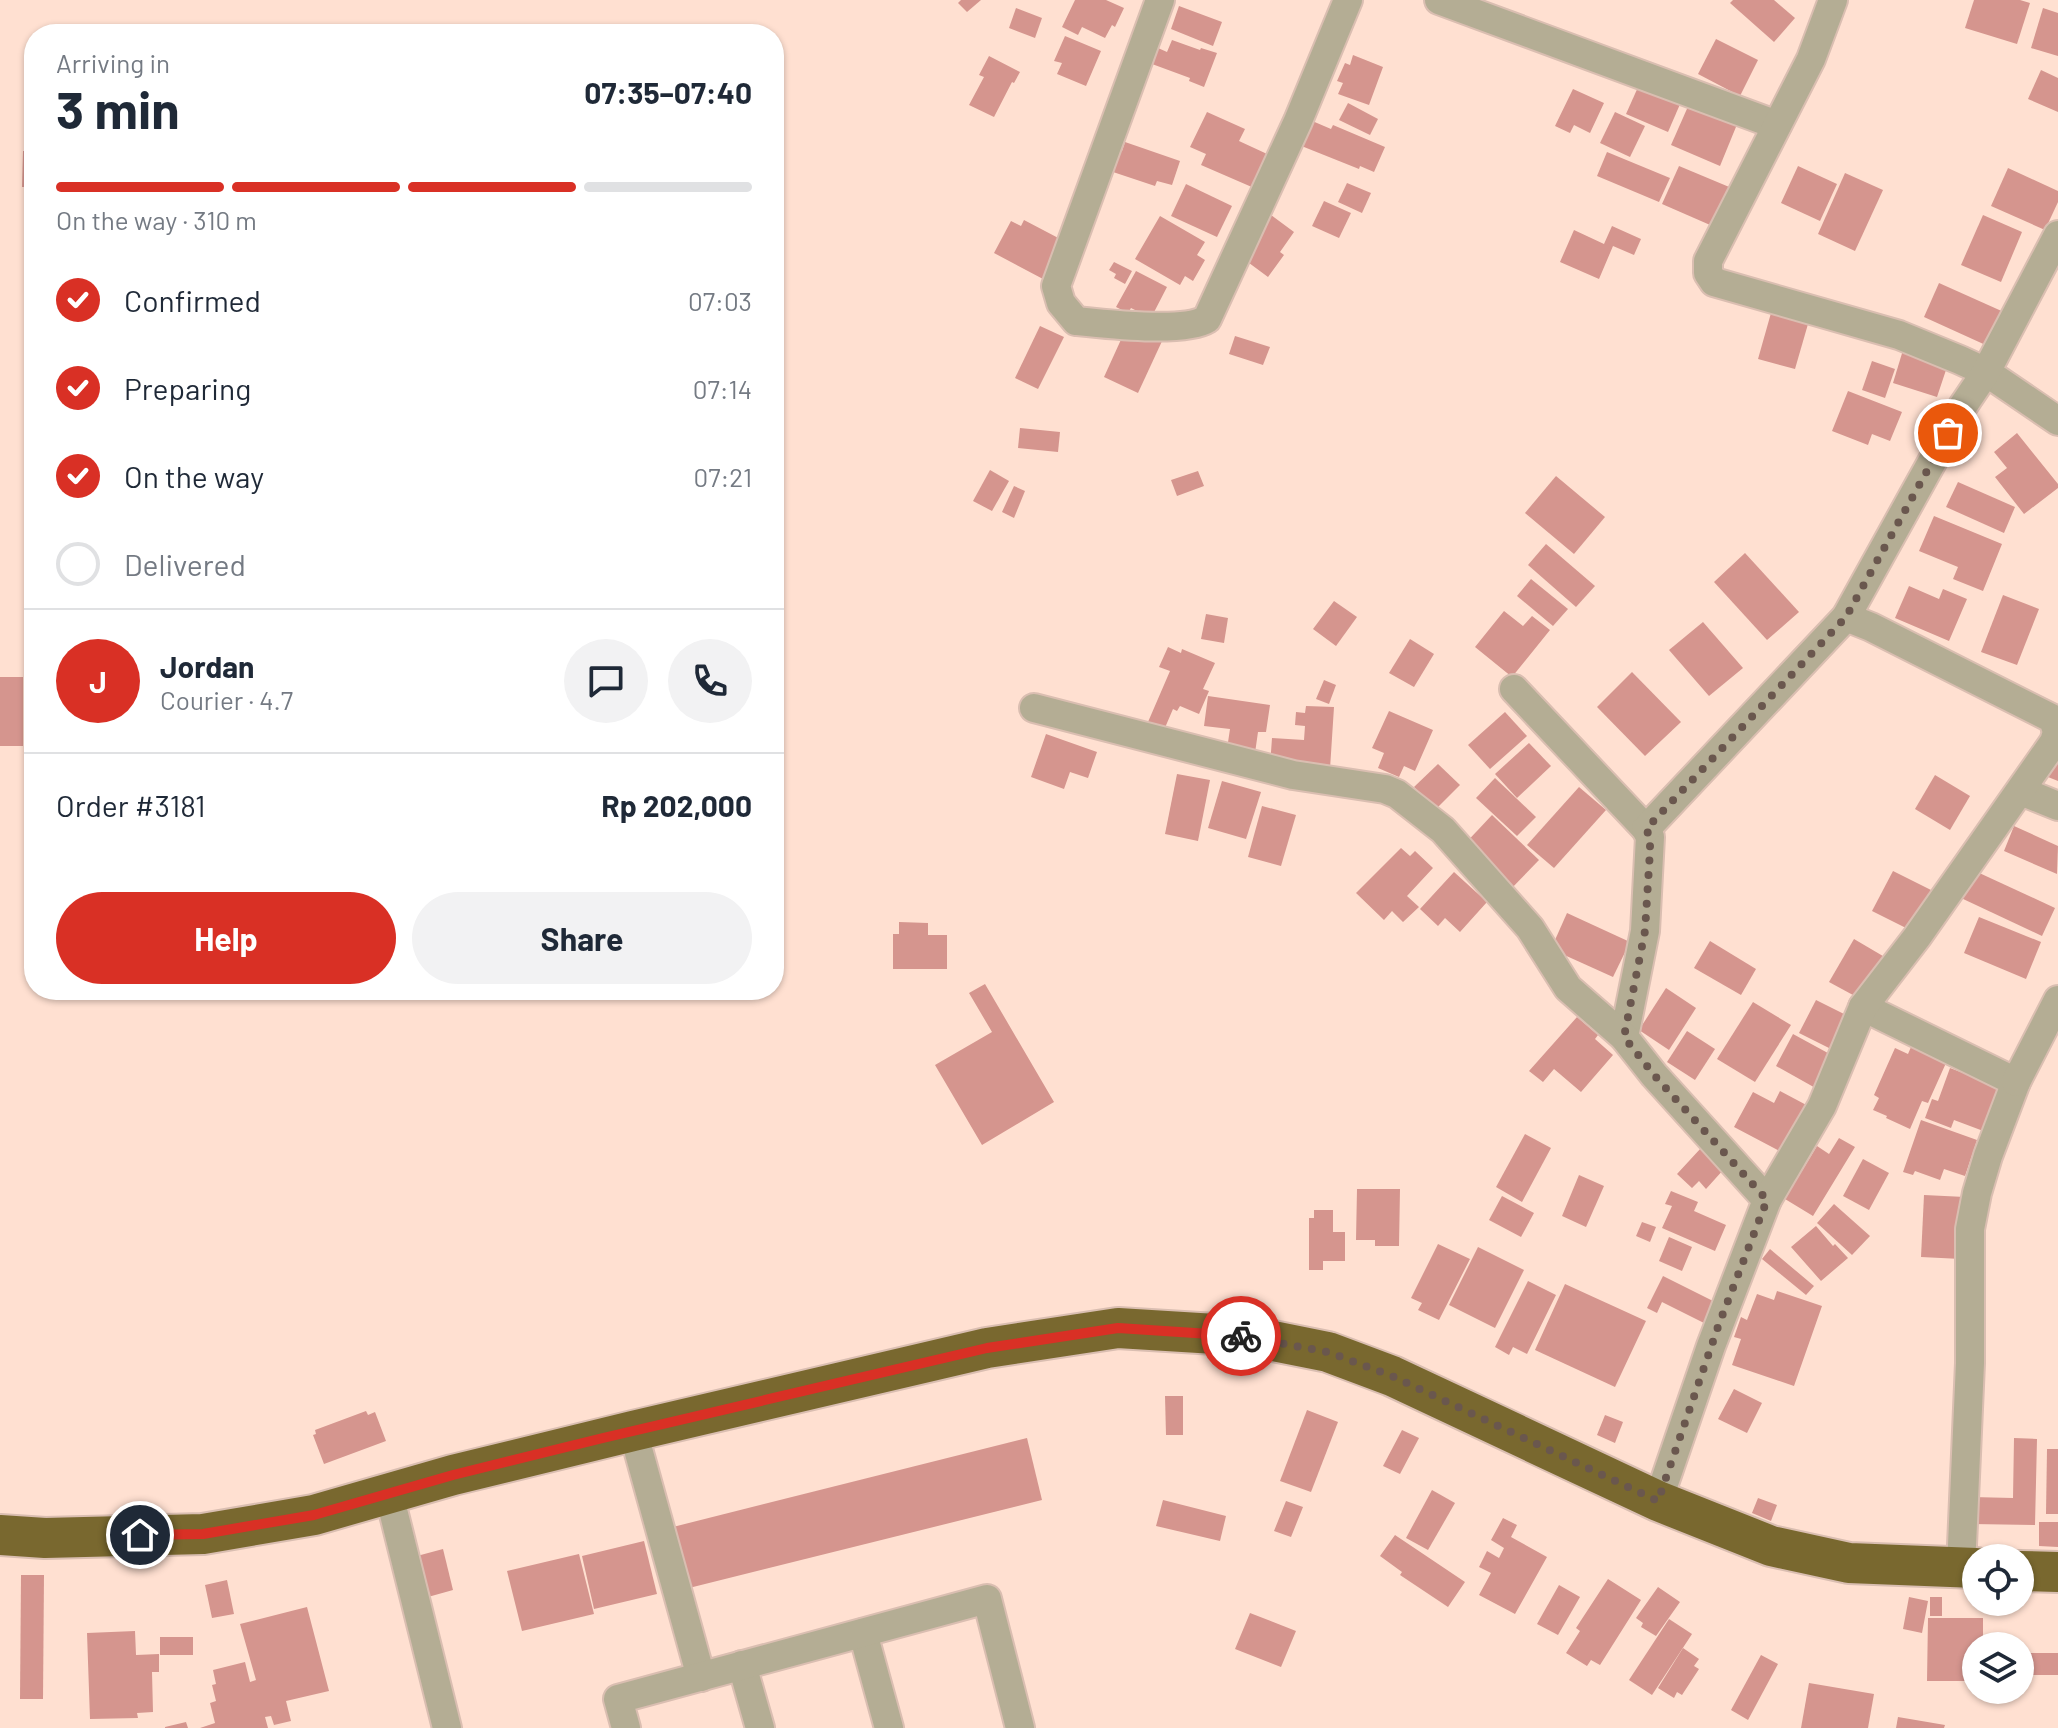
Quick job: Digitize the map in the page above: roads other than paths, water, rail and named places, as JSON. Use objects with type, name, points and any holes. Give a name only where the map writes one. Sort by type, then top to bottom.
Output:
[{"type":"highway","points":[[0,1535],[45,1538],[203,1534],[314,1515],[453,1475],[987,1348],[1118,1328],[1248,1336],[1328,1352],[1392,1376],[1658,1501],[1771,1546],[1849,1563],[1962,1568]]},
{"type":"highway","points":[[2034,1571],[2058,1572]]},
{"type":"street","points":[[1160,0],[1056,286],[1061,303],[1076,321],[1123,326],[1190,326],[1207,319],[1298,121],[1348,0]]},
{"type":"street","points":[[1439,0],[1777,125]]},
{"type":"street","points":[[1833,0],[1811,59],[1708,261],[1708,273],[1714,282],[1899,335],[1986,372],[2058,421]]},
{"type":"street","points":[[1646,829],[1846,617],[1963,406],[1986,372],[2058,235]]},
{"type":"street","points":[[1658,1501],[1722,1316],[1767,1200],[1822,1106],[1863,1007],[2021,791],[2054,742],[2057,732],[2053,719],[1846,617]]},
{"type":"street","points":[[1514,689],[1646,829],[1650,837],[1645,931],[1624,1037]]},
{"type":"street","points":[[1034,708],[1293,775],[1385,789],[1397,794],[1443,830],[1530,928],[1568,988],[1624,1037],[1654,1075],[1767,1200]]},
{"type":"street","points":[[2021,791],[2058,806]]},
{"type":"street","points":[[1969,1544],[1970,1229],[1988,1156],[2016,1082],[2058,1000]]},
{"type":"street","points":[[1863,1007],[2016,1082]]},
{"type":"street","points":[[633,1431],[701,1677]]},
{"type":"street","points":[[389,1494],[447,1728]]},
{"type":"street","points":[[626,1728],[618,1699],[987,1599],[1020,1728]]},
{"type":"street","points":[[863,1633],[889,1728]]},
{"type":"street","points":[[742,1665],[760,1728]]}]
